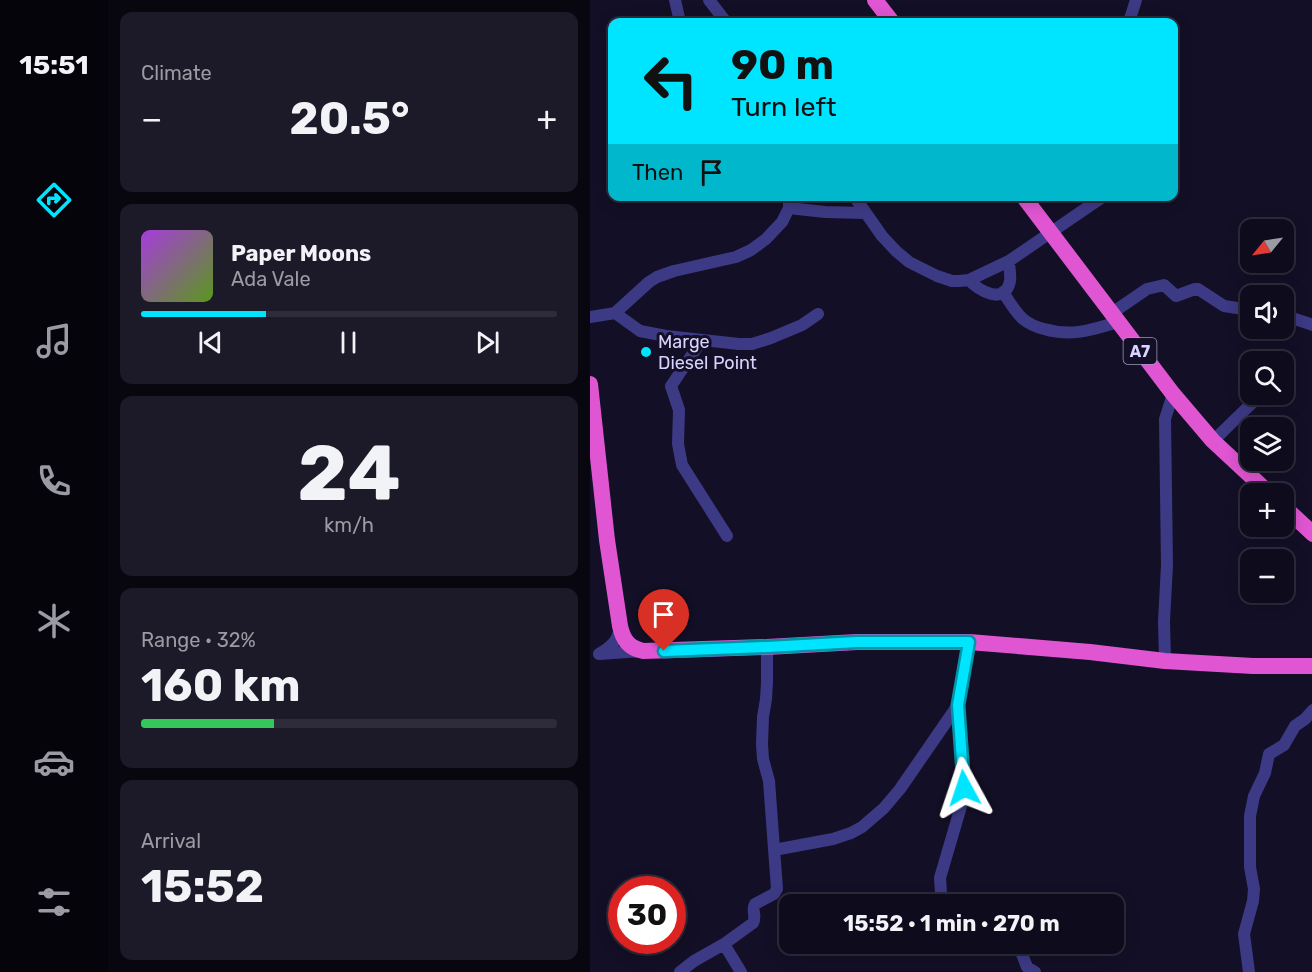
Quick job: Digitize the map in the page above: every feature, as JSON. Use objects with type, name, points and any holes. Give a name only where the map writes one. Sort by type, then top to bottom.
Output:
[{"type":"highway","points":[[875,0],[889,18]]},
{"type":"highway","name":"A7","points":[[1027,201],[1173,394],[1213,441],[1258,483]]},
{"type":"highway","points":[[590,384],[607,540],[620,626],[624,640],[636,649],[643,651],[857,642],[969,642],[1165,661],[1253,666],[1313,666]]},
{"type":"highway","points":[[1294,516],[1313,534]]},
{"type":"street","points":[[675,0],[679,18]]},
{"type":"street","points":[[708,0],[723,18]]},
{"type":"street","points":[[1130,18],[1136,0]]},
{"type":"street","points":[[858,201],[882,236],[896,251],[909,261],[952,281],[969,280],[1008,261],[1097,201]]},
{"type":"street","points":[[590,316],[615,313],[657,277],[736,257],[751,250],[766,239],[782,222],[789,202],[825,212],[866,213]]},
{"type":"street","points":[[969,280],[984,292],[992,295],[1003,292],[1010,282],[1008,261]]},
{"type":"street","points":[[1003,292],[1022,318],[1030,324],[1055,332],[1071,334],[1086,332],[1115,317],[1152,286],[1164,285],[1176,296],[1198,289],[1224,306],[1240,308]]},
{"type":"street","points":[[615,313],[640,331],[739,345],[752,344],[802,326],[818,314]]},
{"type":"street","points":[[1294,319],[1313,325]]},
{"type":"street","points":[[702,340],[671,386],[679,410],[679,453],[682,465],[690,479],[727,536]]},
{"type":"street","points":[[1165,661],[1164,621],[1167,565],[1165,419],[1173,394]]},
{"type":"street","points":[[1213,441],[1246,405]]},
{"type":"street","points":[[595,654],[615,643],[620,626]]},
{"type":"street","points":[[941,894],[940,878],[964,788],[958,705],[969,642]]},
{"type":"street","points":[[680,972],[753,923],[755,904],[776,893],[769,781],[763,759],[762,744],[767,682],[767,647]]},
{"type":"street","points":[[595,654],[643,651]]},
{"type":"street","points":[[774,850],[833,839],[862,827],[884,808],[900,789],[958,705]]},
{"type":"street","points":[[1249,972],[1244,934],[1254,889],[1249,843],[1252,804],[1265,773],[1269,754],[1284,745],[1295,726],[1313,710]]},
{"type":"street","points":[[724,944],[741,972]]},
{"type":"street","points":[[1022,954],[1027,967],[1035,972]]},
{"type":"place","name":"Marge Diesel Point","points":[[646,352]]},
{"type":"route","points":[[664,651],[857,642],[969,642],[958,705],[964,788]]}]
